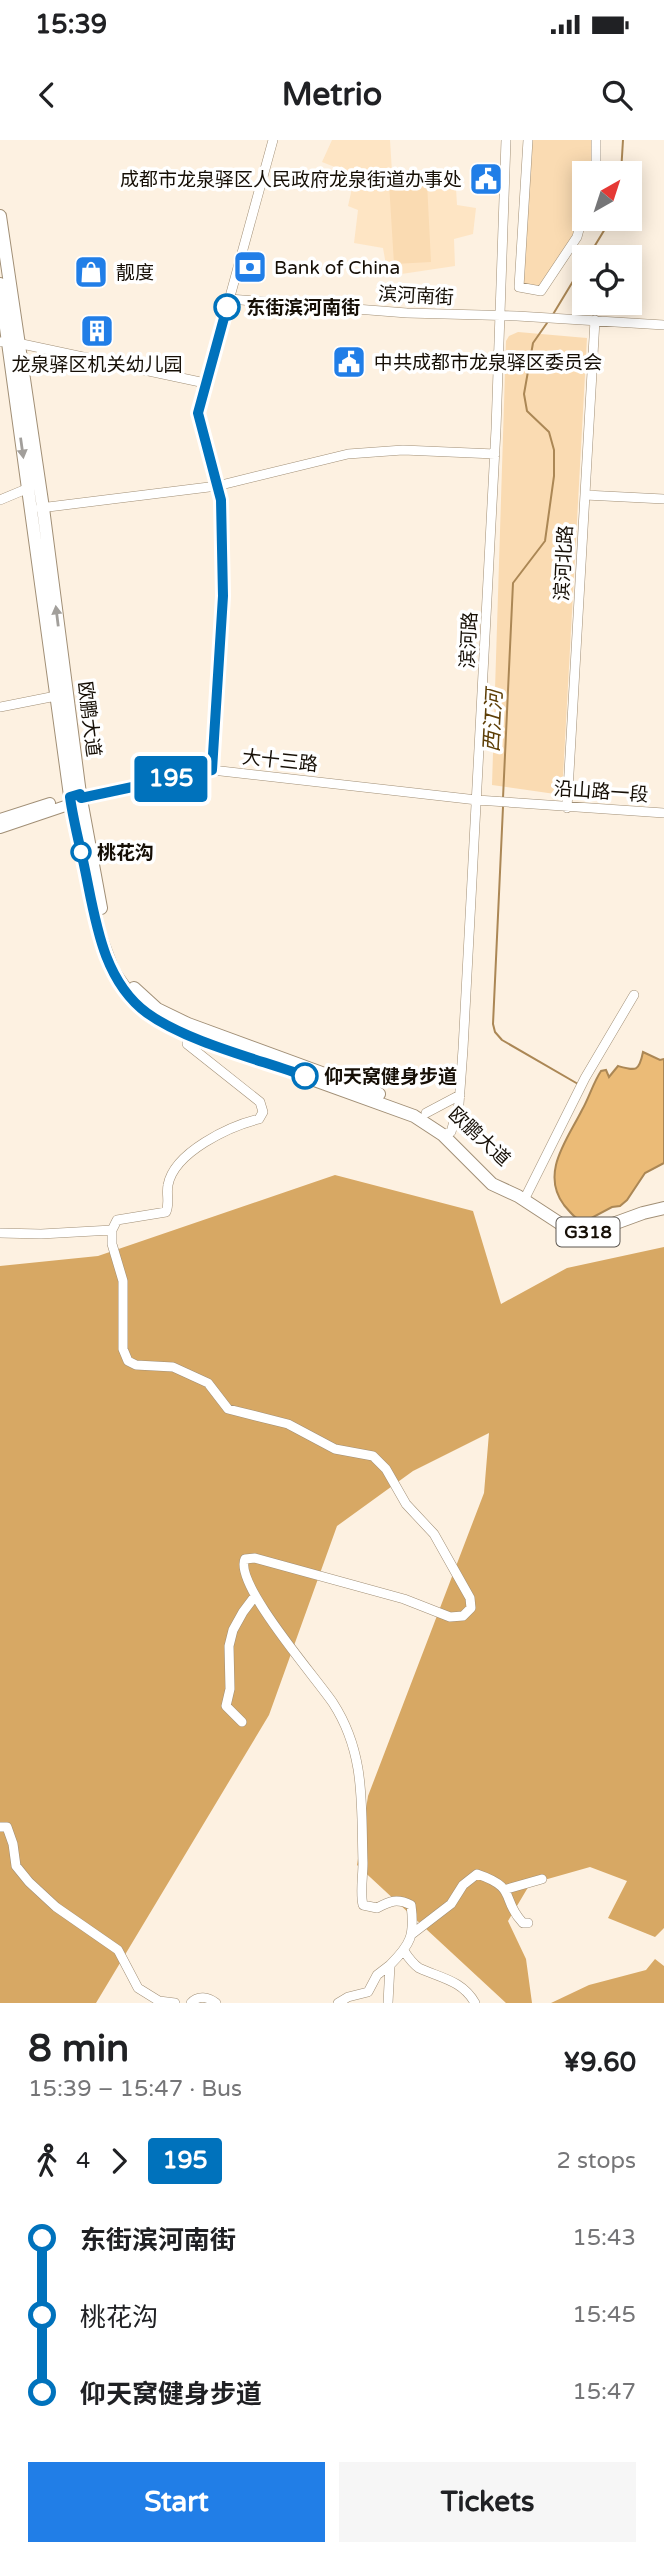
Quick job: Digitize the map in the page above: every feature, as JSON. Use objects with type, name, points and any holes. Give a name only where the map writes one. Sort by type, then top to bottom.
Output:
[{"type":"highway","name":"欧鹏大道","points":[[0,216],[9,342]]},
{"type":"highway","name":"欧鹏大道","points":[[0,284],[34,487],[77,799]]},
{"type":"highway","name":"欧鹏大道","points":[[37,509],[56,696],[110,948],[126,977],[157,1009],[188,1024],[426,1113],[447,1134]]},
{"type":"highway","name":"G318","points":[[77,799],[98,931],[110,964],[123,986],[145,1011],[187,1034],[414,1116],[447,1134],[492,1184],[521,1198],[566,1228],[584,1232],[606,1228],[643,1213],[664,1208]]},
{"type":"main road","points":[[0,819],[77,799]]},
{"type":"main road","points":[[0,828],[77,799]]},
{"type":"street","points":[[212,770],[223,596],[221,500],[198,413],[273,140]]},
{"type":"street","name":"滨河路","points":[[447,1134],[460,1095],[495,454],[506,140]]},
{"type":"street","points":[[528,140],[519,287],[541,291],[579,231]]},
{"type":"street","points":[[596,140],[596,161]]},
{"type":"street","name":"滨河南街","points":[[229,299],[407,313],[517,316],[664,325]]},
{"type":"street","name":"滨河北路","points":[[567,808],[585,495],[590,320]]},
{"type":"street","points":[[9,342],[205,383]]},
{"type":"street","points":[[37,509],[217,486],[348,454],[403,450],[495,454]]},
{"type":"street","points":[[0,500],[34,487]]},
{"type":"street","points":[[585,495],[664,499]]},
{"type":"street","points":[[0,706],[56,696]]},
{"type":"street","name":"大十三路","points":[[77,799],[212,770],[535,804]]},
{"type":"street","name":"沿山路一段","points":[[535,804],[664,813]]},
{"type":"street","points":[[521,1198],[634,995]]},
{"type":"street","points":[[187,1034],[187,1044],[260,1102],[264,1112],[259,1119],[224,1131],[189,1152],[175,1167],[168,1184],[166,1212],[117,1220],[112,1230],[112,1244],[123,1280],[123,1349],[128,1361],[136,1365],[173,1367],[208,1383],[228,1409],[288,1424],[335,1448],[373,1456],[386,1469],[406,1504],[434,1534],[464,1585],[471,1608],[463,1616],[450,1617],[404,1599],[249,1558],[243,1564],[244,1576],[255,1596],[332,1701],[350,1733],[361,1779],[363,1905],[377,1908],[389,1901],[401,1900],[411,1905],[412,1939],[404,1951],[377,1975],[368,1992],[348,1997],[338,2003]]},
{"type":"street","points":[[426,1113],[460,1095]]},
{"type":"street","points":[[0,1233],[112,1230]]},
{"type":"street","points":[[242,1721],[226,1706],[230,1689],[229,1646],[233,1630],[255,1596]]},
{"type":"street","points":[[0,1827],[7,1827],[16,1866],[29,1882],[56,1907],[118,1950],[138,1988],[159,2001],[175,2003]]},
{"type":"street","points":[[412,1934],[451,1904],[463,1885],[477,1874],[506,1889],[516,1916],[523,1923],[528,1923]]},
{"type":"street","points":[[506,1889],[542,1879]]},
{"type":"street","points":[[404,1951],[416,1967],[443,1976],[459,1986],[474,2003]]},
{"type":"street","points":[[388,2003],[390,1965]]},
{"type":"street","points":[[191,2003],[201,1997],[210,1998],[216,2003]]},
{"type":"shaded area","points":[[332,140],[390,140],[392,172],[432,175],[432,185],[456,188],[457,205],[476,208],[473,234],[454,239],[455,266],[388,276],[383,248],[354,243],[358,210],[348,206],[355,175],[322,162]]},
{"type":"shaded area","points":[[528,140],[596,140],[596,161],[572,161],[572,231],[579,231],[577,237],[541,291],[519,287]]},
{"type":"shaded area","points":[[427,182],[431,262],[394,264],[389,183]]},
{"type":"shaded area","points":[[518,332],[587,338],[562,795],[492,785],[506,341],[509,336]]},
{"type":"shaded area","points":[[643,1052],[660,1060],[664,1059],[664,1163],[645,1173],[620,1206],[581,1221],[566,1208],[557,1193],[555,1169],[558,1157],[601,1071],[606,1070],[609,1077],[618,1066],[636,1068]]},
{"type":"shaded area","points":[[335,1175],[473,1211],[501,1304],[567,1268],[664,1247],[664,1928],[655,1937],[608,1918],[627,1881],[590,1867],[530,1884],[508,1921],[526,1959],[532,2003],[506,2003],[357,1865],[368,1796],[484,1493],[489,1433],[413,1471],[337,1526],[269,1715],[96,2003],[0,2003],[0,1266],[98,1256]]},
{"type":"shaded area","points":[[655,1959],[664,1966],[664,2003],[551,2003],[589,1985],[646,1970]]},
{"type":"waterway","name":"西江河","points":[[622,161],[623,140]]},
{"type":"waterway","name":"西江河","points":[[595,245],[604,231]]},
{"type":"waterway","name":"西江河","points":[[552,316],[572,283]]},
{"type":"waterway","name":"西江河","points":[[503,798],[513,583],[545,541],[554,476],[554,450],[549,432],[527,411],[524,394],[533,343],[547,323]]},
{"type":"waterway","name":"西江河","points":[[503,807],[493,1024],[495,1032],[502,1040],[578,1084]]},
{"type":"bus line","name":"195","points":[[227,307],[198,413],[221,500],[223,596],[212,770],[81,798],[80,794],[70,797],[101,943],[113,971],[134,1001],[176,1030],[305,1076]]},
{"type":"place","name":"成都市龙泉驿区人民政府龙泉街道办事处","points":[[486,179]]},
{"type":"place","name":"Bank of China","points":[[250,267]]},
{"type":"place","name":"靓度","points":[[91,272]]},
{"type":"place","name":"东街滨河南街","points":[[227,307]]},
{"type":"place","name":"龙泉驿区机关幼儿园","points":[[97,331]]},
{"type":"place","name":"中共成都市龙泉驿区委员会","points":[[349,362]]},
{"type":"place","name":"桃花沟","points":[[81,852]]},
{"type":"place","name":"仰天窝健身步道","points":[[305,1076]]}]
